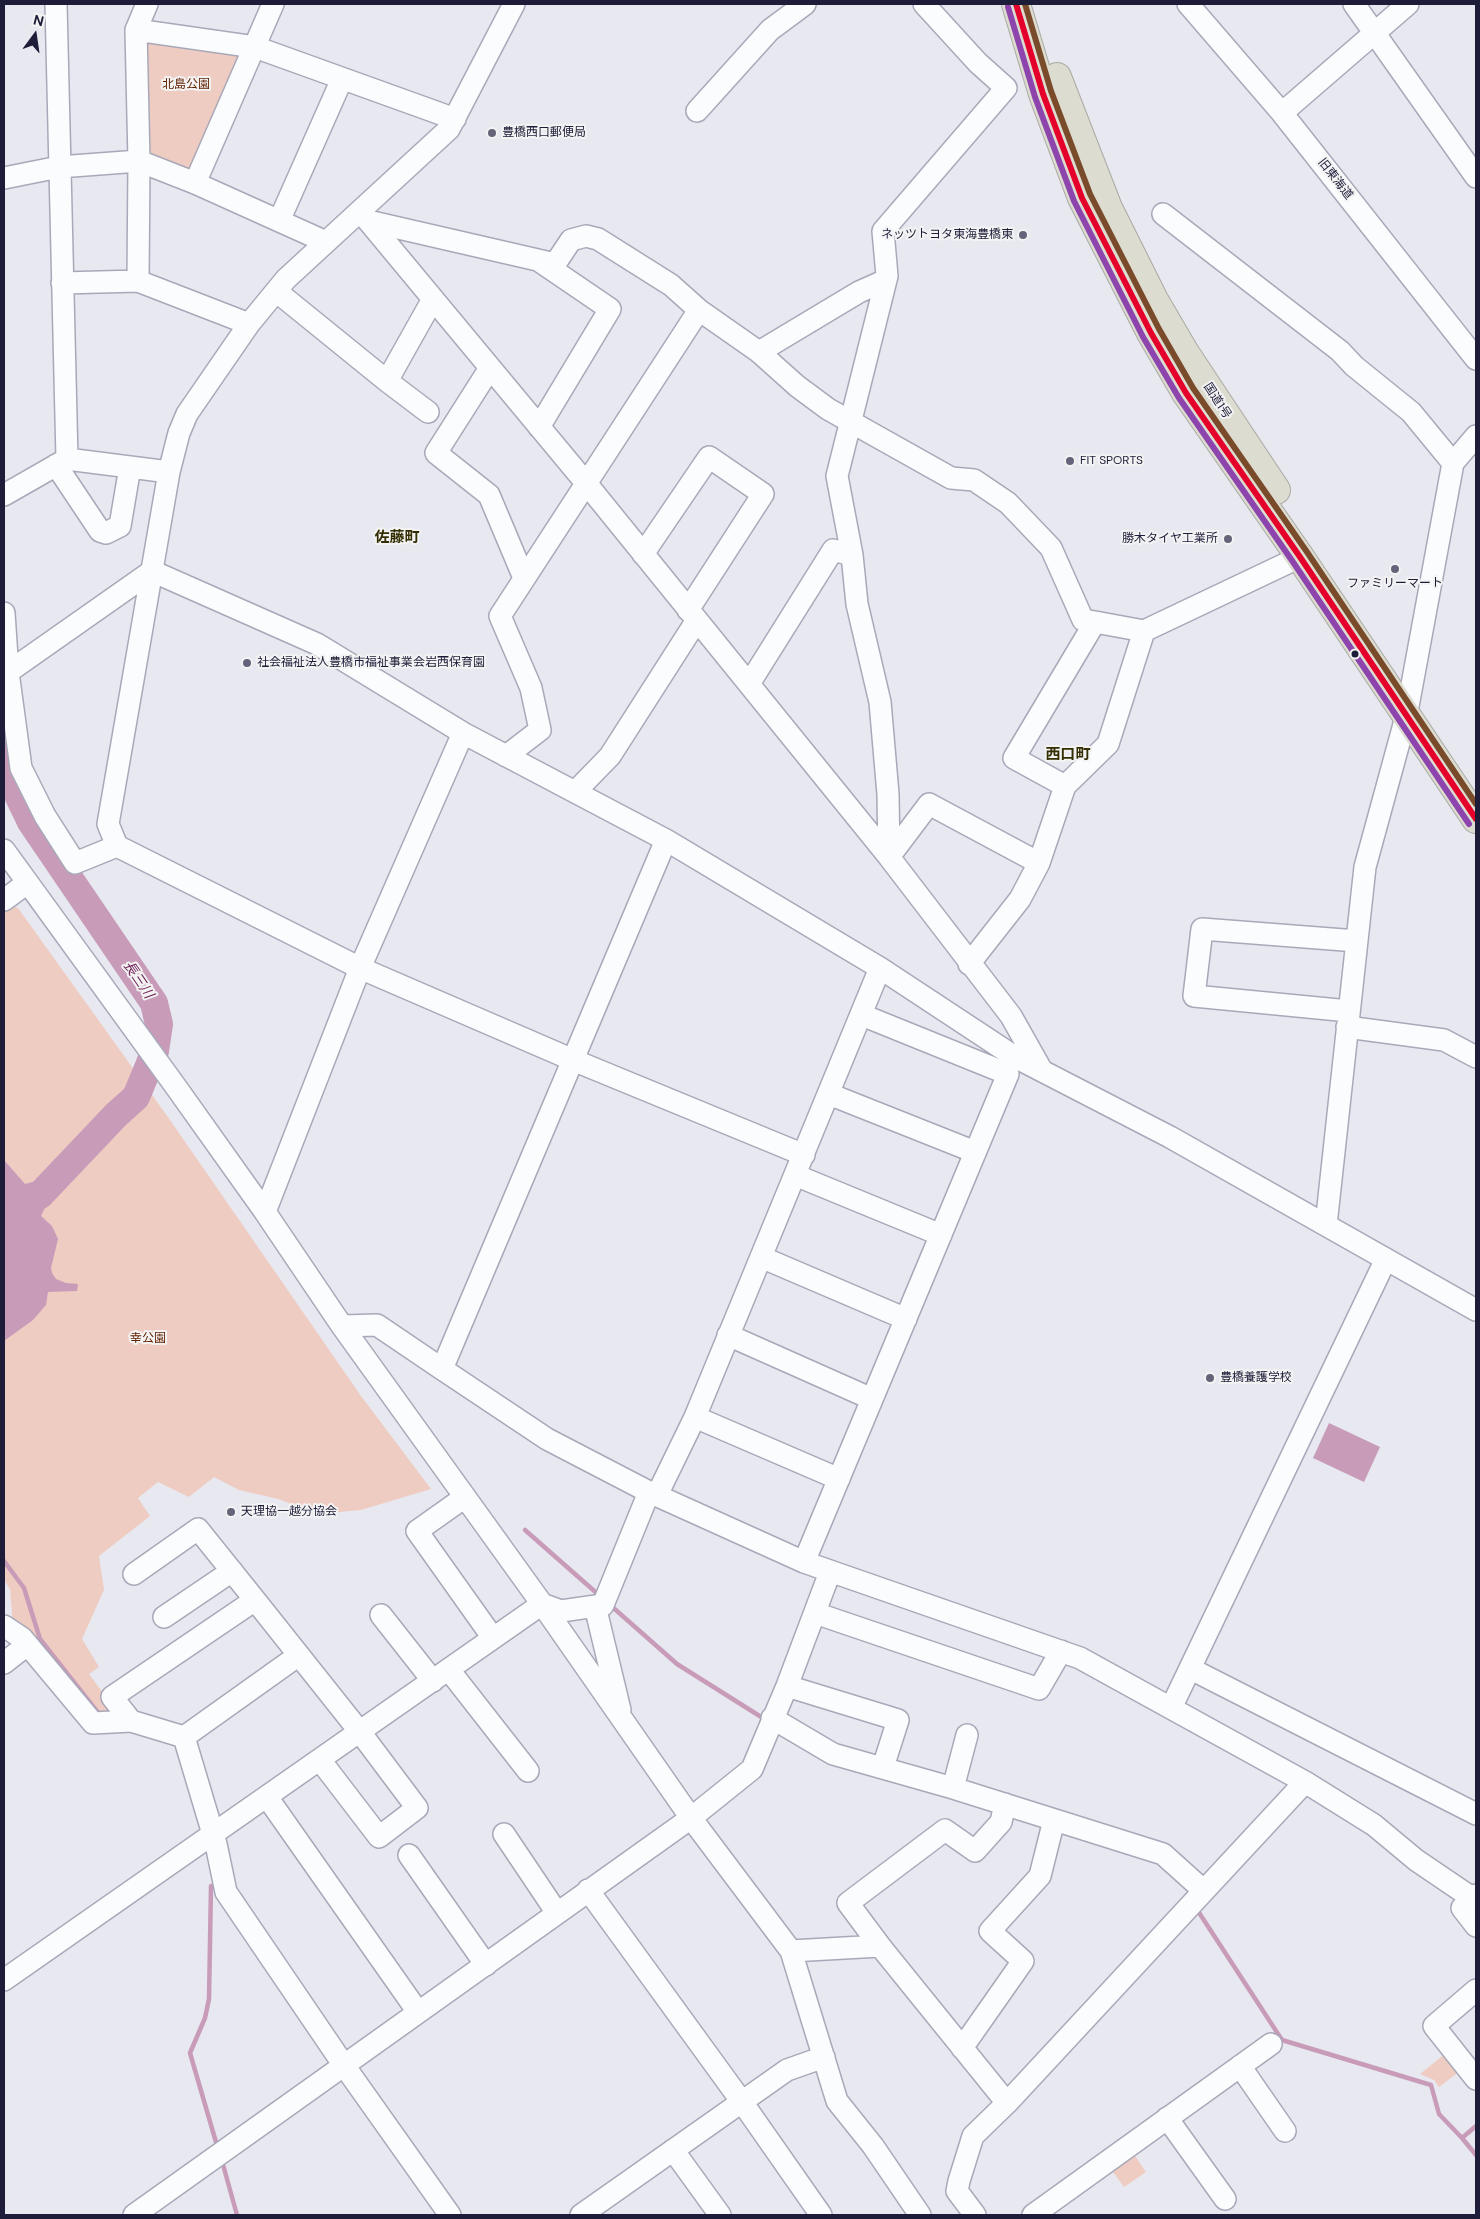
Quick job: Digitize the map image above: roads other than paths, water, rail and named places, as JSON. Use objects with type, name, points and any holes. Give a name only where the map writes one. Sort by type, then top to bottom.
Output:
[{"type":"highway","name":"国道1号","points":[[1016,4],[1043,94],[1078,189],[1118,271],[1186,393],[1300,557],[1408,706],[1476,791]]},
{"type":"highway","name":"国道1号","points":[[1035,4],[1060,87],[1108,208],[1154,300],[1185,353],[1408,706],[1476,819]]},
{"type":"street","points":[[56,4],[62,283],[62,462],[100,531],[106,533],[120,526],[130,467]]},
{"type":"street","points":[[138,281],[139,161],[136,30],[147,4]]},
{"type":"street","points":[[196,182],[273,4]]},
{"type":"street","points":[[514,4],[449,129],[364,216],[326,242],[286,280],[249,324],[187,414],[179,433],[170,472],[108,824],[117,846],[360,968],[573,1060],[804,1155]]},
{"type":"street","points":[[697,111],[770,30],[804,4]]},
{"type":"street","points":[[889,856],[888,794],[880,702],[857,604],[852,555],[837,476],[886,280],[883,231],[1006,88],[978,63],[924,4]]},
{"type":"street","name":"旧東海道","points":[[1188,4],[1282,113],[1476,359]]},
{"type":"street","points":[[1354,4],[1476,177]]},
{"type":"street","points":[[1282,113],[1408,4]]},
{"type":"street","points":[[136,30],[255,47],[455,119]]},
{"type":"street","points":[[279,221],[342,79]]},
{"type":"street","points":[[4,178],[59,167],[139,161],[196,182],[326,242]]},
{"type":"street","points":[[1162,214],[1340,351],[1354,366],[1411,412],[1453,463]]},
{"type":"street","points":[[364,216],[555,264],[570,240],[586,236],[598,239],[671,285],[698,310],[759,352],[797,386],[850,423],[951,478],[974,480],[1008,503],[1051,548],[1083,620],[1144,631],[1300,557]]},
{"type":"street","points":[[364,216],[586,483],[889,856],[1010,1016],[1042,1072]]},
{"type":"street","points":[[538,260],[610,309],[539,427]]},
{"type":"street","points":[[759,352],[859,292],[886,280]]},
{"type":"street","points":[[62,283],[138,281],[249,324]]},
{"type":"street","points":[[276,291],[428,412]]},
{"type":"street","points":[[387,381],[433,299]]},
{"type":"street","points":[[506,756],[540,730],[531,688],[500,616],[698,310]]},
{"type":"street","points":[[490,368],[436,453],[489,495],[524,578]]},
{"type":"street","points":[[1326,1225],[1365,867],[1408,706],[1453,463],[1476,436]]},
{"type":"street","points":[[575,792],[610,756],[763,494],[709,457],[643,554]]},
{"type":"street","points":[[4,495],[62,462],[170,472]]},
{"type":"street","points":[[749,684],[833,550],[852,555]]},
{"type":"street","points":[[6,673],[152,571]]},
{"type":"street","points":[[152,571],[317,644],[462,733],[666,840],[880,968],[1015,1057],[1170,1137],[1476,1310]]},
{"type":"street","points":[[4,613],[6,673],[21,768],[45,816],[75,863],[117,846]]},
{"type":"street","points":[[1065,786],[1014,758],[1095,622]]},
{"type":"street","points":[[969,964],[1020,899],[1039,863],[1065,786],[1108,744],[1144,631]]},
{"type":"street","points":[[265,1212],[360,968],[462,733]]},
{"type":"street","points":[[889,856],[929,804],[1039,863]]},
{"type":"street","points":[[442,1369],[666,840]]},
{"type":"street","points":[[4,850],[265,1212],[342,1326],[542,1604],[691,1818],[791,1951],[837,2101],[874,2146],[920,2215]]},
{"type":"street","points":[[4,900],[27,883]]},
{"type":"street","points":[[1357,941],[1202,929],[1194,996],[1348,1019],[1444,1040],[1476,1057]]},
{"type":"street","points":[[542,1604],[561,1611],[603,1605],[653,1493],[694,1417],[880,968]]},
{"type":"street","points":[[804,1562],[1008,1074],[862,1015]]},
{"type":"street","points":[[828,1094],[975,1152]]},
{"type":"street","points":[[795,1175],[941,1235]]},
{"type":"street","points":[[761,1257],[906,1319]]},
{"type":"street","points":[[1171,1708],[1386,1259]]},
{"type":"street","points":[[342,1326],[377,1325],[547,1439],[653,1493],[804,1562],[1080,1658],[1305,1782],[1374,1825],[1416,1860],[1474,1897],[1462,1908],[1476,1926]]},
{"type":"street","points":[[728,1335],[872,1399]]},
{"type":"street","points":[[694,1417],[839,1479]]},
{"type":"street","points":[[465,1497],[418,1531],[494,1638]]},
{"type":"street","points":[[134,1574],[198,1529],[360,1732],[417,1808],[378,1838],[320,1760]]},
{"type":"street","points":[[164,1618],[232,1571]]},
{"type":"street","points":[[134,2215],[343,2064],[691,1818],[752,1769],[787,1686],[830,1572]]},
{"type":"street","points":[[131,1721],[112,1697],[255,1600]]},
{"type":"street","points":[[4,1980],[542,1604]]},
{"type":"street","points":[[596,1606],[619,1700],[621,1718]]},
{"type":"street","points":[[815,1614],[1040,1688],[1061,1651]]},
{"type":"street","points":[[380,1615],[441,1675],[528,1771]]},
{"type":"street","points":[[4,1626],[27,1644],[93,1723],[131,1721],[184,1737]]},
{"type":"street","points":[[4,1663],[27,1644]]},
{"type":"street","points":[[184,1737],[299,1655]]},
{"type":"street","points":[[1191,1669],[1476,1814]]},
{"type":"street","points":[[787,1686],[898,1720],[883,1768]]},
{"type":"street","points":[[772,1718],[833,1754],[953,1788],[1163,1854],[1203,1890]]},
{"type":"street","points":[[953,1788],[967,1735]]},
{"type":"street","points":[[184,1737],[216,1844],[226,1892],[343,2064],[450,2215]]},
{"type":"street","points":[[975,2215],[957,2191],[974,2136],[1007,2103],[1305,1782]]},
{"type":"street","points":[[267,1797],[418,2012]]},
{"type":"street","points":[[1005,1804],[1000,1822],[975,1851],[945,1830],[848,1903],[880,1946],[1007,2103]]},
{"type":"street","points":[[962,2048],[1022,1962],[990,1931],[1040,1876],[1054,1820]]},
{"type":"street","points":[[504,1834],[557,1913]]},
{"type":"street","points":[[409,1855],[486,1964]]},
{"type":"street","points":[[588,1890],[742,2102],[821,2215]]},
{"type":"street","points":[[791,1951],[880,1946]]},
{"type":"street","points":[[1476,1990],[1434,2026],[1476,2079]]},
{"type":"street","points":[[1033,2215],[1271,2044]]},
{"type":"street","points":[[581,2215],[787,2070],[824,2057]]},
{"type":"street","points":[[1240,2066],[1285,2132]]},
{"type":"street","points":[[1167,2118],[1225,2199]]},
{"type":"street","points":[[674,2150],[720,2215]]},
{"type":"waterway","name":"長三川","points":[[4,755],[17,793],[31,822],[154,1003],[159,1024],[155,1051],[136,1097],[116,1115],[40,1195]]},
{"type":"waterway","points":[[525,1530],[600,1596]]},
{"type":"waterway","points":[[4,1561],[24,1588],[40,1639],[99,1714]]},
{"type":"waterway","points":[[609,1604],[677,1664],[766,1720]]},
{"type":"waterway","points":[[211,1886],[209,1999],[205,2018],[190,2053],[218,2149]]},
{"type":"waterway","points":[[1196,1908],[1282,2040],[1431,2085],[1439,2114],[1462,2138],[1476,2126]]},
{"type":"waterway","points":[[1462,2138],[1476,2155]]},
{"type":"waterway","points":[[222,2161],[237,2215]]},
{"type":"place","name":"豊橋西口郵便局","points":[[492,133]]},
{"type":"place","name":"ネッツトヨタ東海豊橋東","points":[[1023,235]]},
{"type":"place","name":"FIT SPORTS","points":[[1070,461]]},
{"type":"place","name":"勝木タイヤ工業所","points":[[1228,539]]},
{"type":"place","name":"ファミリーマート","points":[[1395,569]]},
{"type":"place","name":"社会福祉法人豊橋市福祉事業会岩西保育園","points":[[247,663]]},
{"type":"place","name":"豊橋養護学校","points":[[1210,1378]]},
{"type":"place","name":"天理協一越分協会","points":[[231,1512]]},
{"type":"district","name":"佐藤町","points":[[397,538]]},
{"type":"district","name":"西口町","points":[[1068,755]]},
{"type":"park label","name":"北島公園","points":[[186,85]]},
{"type":"park label","name":"幸公園","points":[[148,1339]]}]
